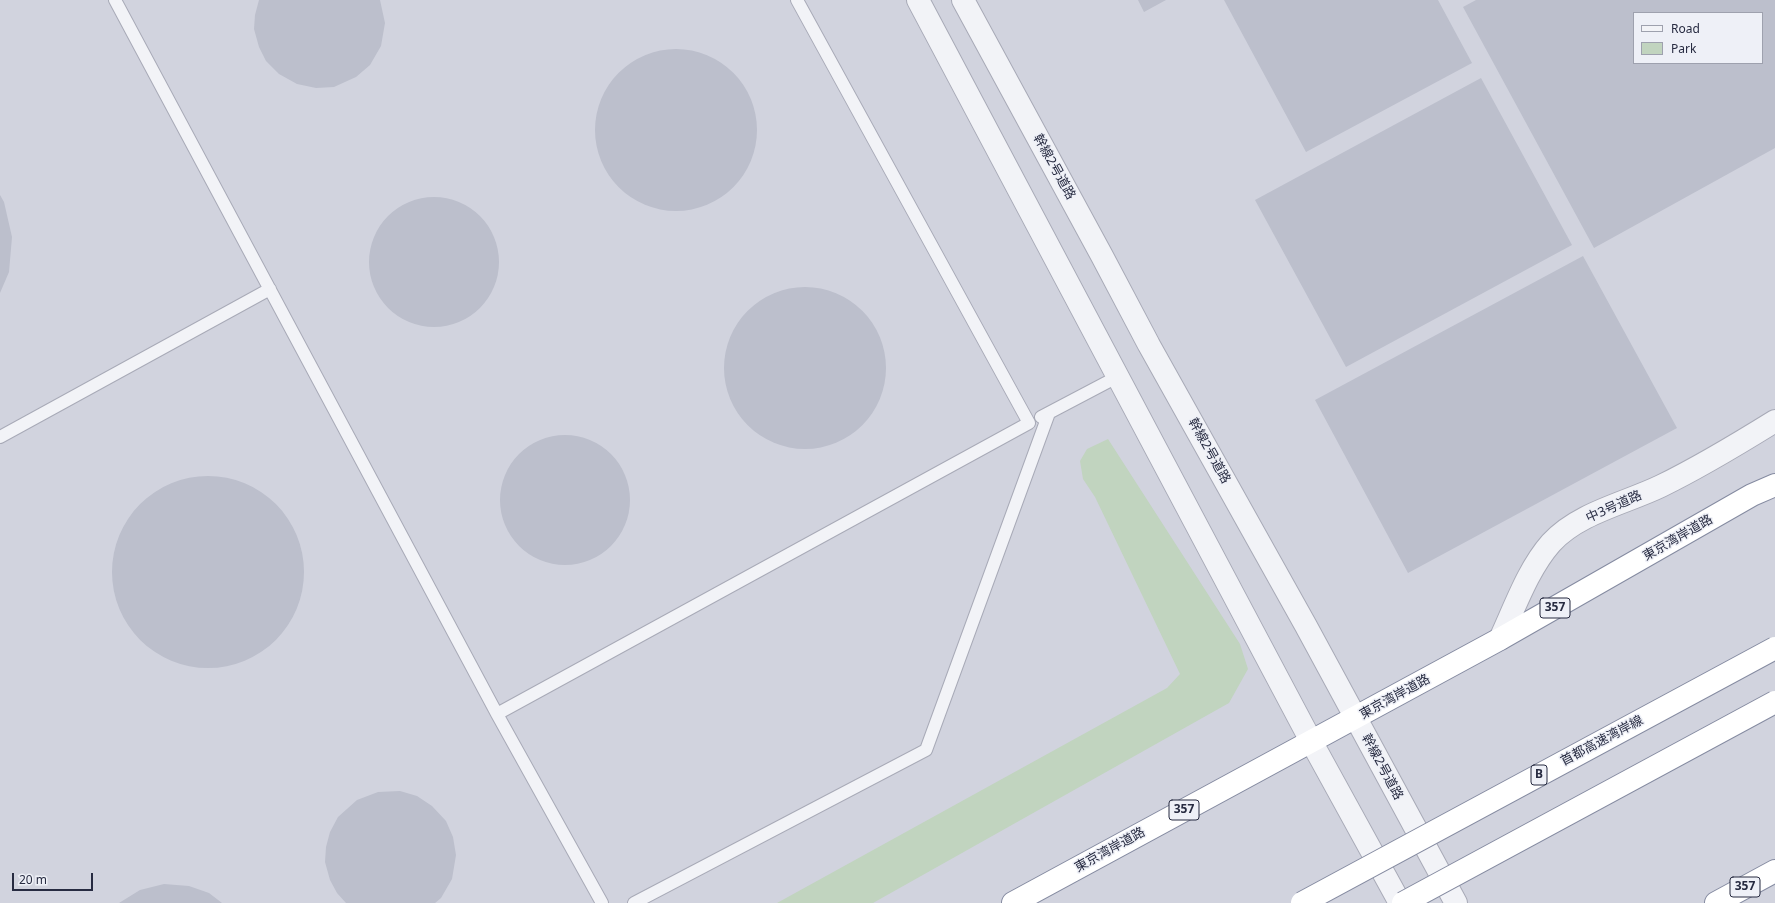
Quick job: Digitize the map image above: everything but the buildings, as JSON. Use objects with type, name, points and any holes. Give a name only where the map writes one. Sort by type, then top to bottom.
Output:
[{"type":"highway","name":"357","points":[[1752,495],[1775,477]]},
{"type":"highway","name":"東京湾岸道路","points":[[1013,903],[1356,718],[1500,639],[1752,495],[1775,485]]},
{"type":"highway","name":"首都高速湾岸線","points":[[1302,903],[1775,648]]},
{"type":"highway","points":[[1402,903],[1775,702]]},
{"type":"highway","name":"357","points":[[1716,903],[1775,871]]},
{"type":"street","points":[[918,0],[1117,378],[1311,741],[1402,903]]},
{"type":"street","name":"幹線2号道路","points":[[963,0],[1102,256],[1149,346],[1212,456],[1456,903]]},
{"type":"street","name":"中3号道路","points":[[1500,639],[1542,553],[1563,531],[1610,506],[1661,486],[1747,439],[1775,421]]},
{"type":"lane","points":[[115,0],[497,714],[602,903]]},
{"type":"lane","points":[[797,0],[1030,423]]},
{"type":"lane","points":[[0,436],[270,289]]},
{"type":"lane","points":[[497,714],[1030,423],[1117,378]]},
{"type":"lane","points":[[634,903],[926,750],[1049,413]]},
{"type":"shaded area","points":[[0,0],[1775,0],[1775,903],[0,903]]},
{"type":"green space","points":[[1108,439],[1240,644],[1248,669],[1229,703],[873,903],[777,903],[1167,688],[1180,674],[1095,497],[1083,479],[1080,461],[1087,449]]}]
